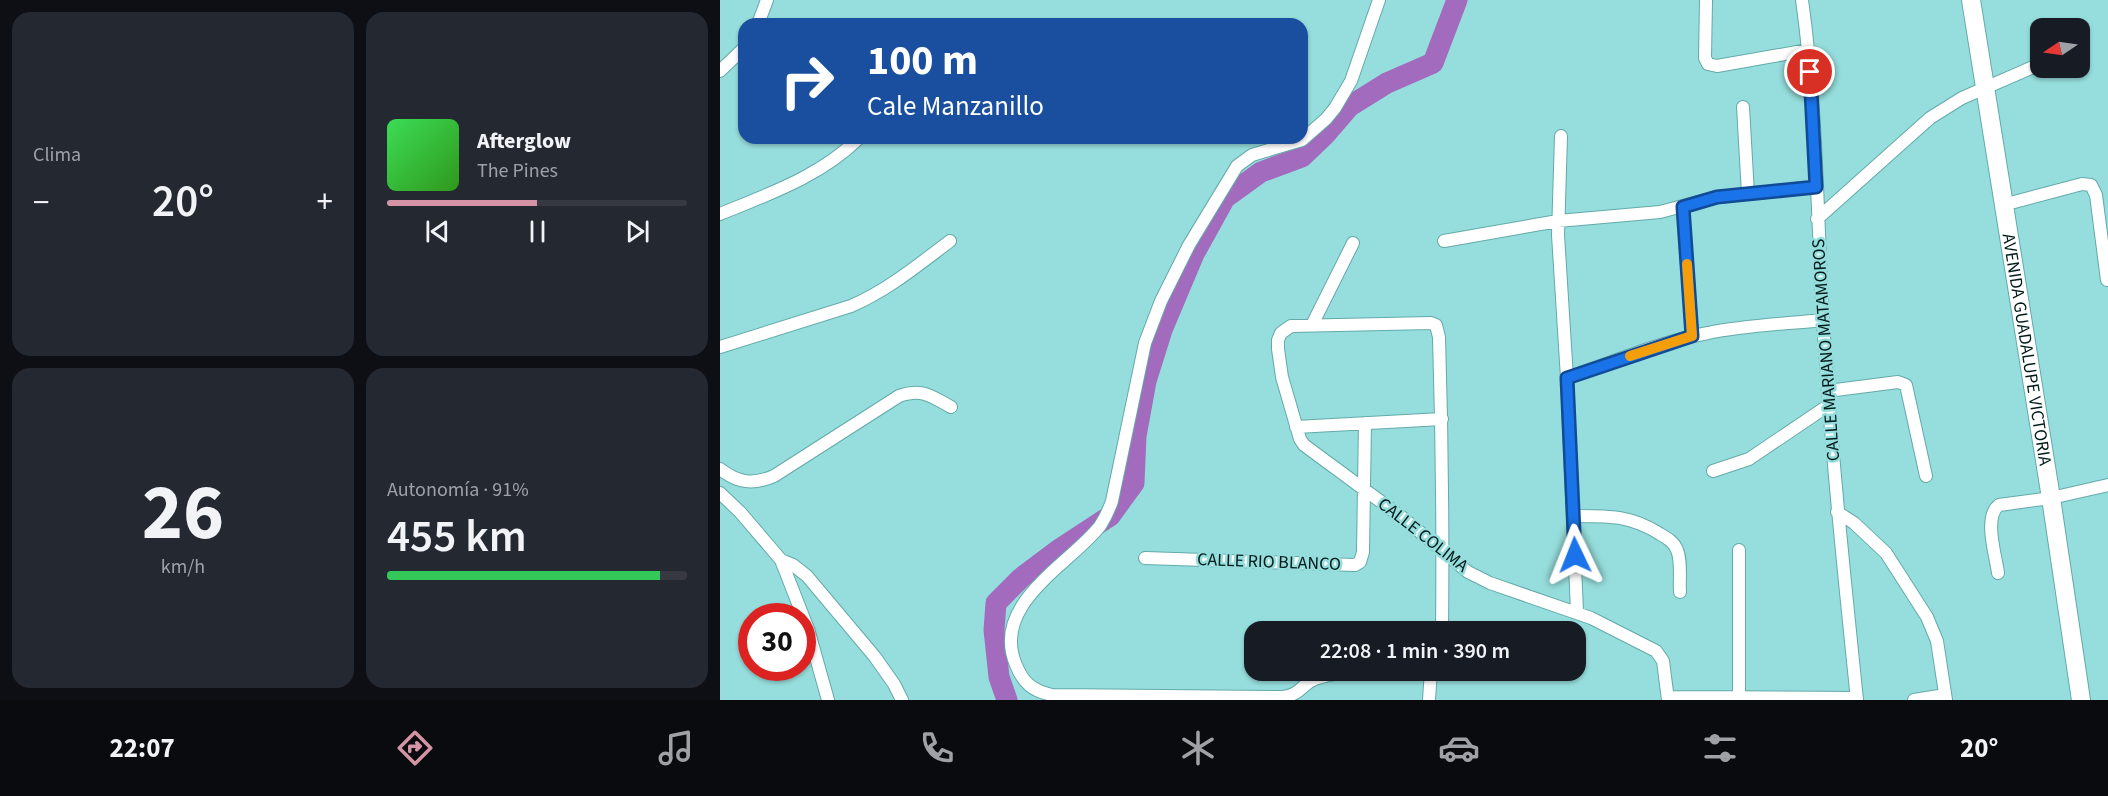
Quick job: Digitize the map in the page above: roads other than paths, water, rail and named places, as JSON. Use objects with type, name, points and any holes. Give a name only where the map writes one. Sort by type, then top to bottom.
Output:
[{"type":"main road","name":"AVENIDA GUADALUPE VICTORIA","points":[[1971,0],[2081,700]]},
{"type":"street","points":[[760,18],[767,0]]},
{"type":"street","points":[[1308,134],[1335,108],[1351,81],[1379,0]]},
{"type":"street","points":[[1706,0],[1705,58],[1708,64],[1717,66],[1808,50]]},
{"type":"street","name":"CALLE MARIANO MATAMOROS","points":[[1802,0],[1808,50],[1823,320],[1837,512],[1857,699]]},
{"type":"street","points":[[720,71],[738,54]]},
{"type":"street","points":[[1817,219],[1930,118],[1962,98],[2030,69]]},
{"type":"street","points":[[1743,107],[1748,194]]},
{"type":"street","points":[[1561,136],[1558,221],[1577,612]]},
{"type":"street","points":[[720,214],[806,177],[829,163],[853,144]]},
{"type":"street","points":[[1289,144],[1252,155],[1244,160],[1230,175],[1188,245],[1161,301],[1145,343],[1112,501],[1107,514],[1092,534],[1027,596],[1018,611],[1010,645],[1020,675],[1029,686],[1052,696],[1298,697],[1311,681]]},
{"type":"street","points":[[2003,205],[2082,183],[2091,185],[2096,195],[2107,280]]},
{"type":"street","points":[[1444,241],[1558,221],[1647,214],[1683,207],[1706,199],[1816,187]]},
{"type":"street","points":[[1683,207],[1692,336]]},
{"type":"street","points":[[720,347],[867,299],[950,242]]},
{"type":"street","points":[[1353,243],[1312,325],[1431,323],[1436,325],[1439,337],[1442,419],[1442,621]]},
{"type":"street","points":[[1567,378],[1692,336],[1745,327],[1823,320]]},
{"type":"street","name":"CALLE COLIMA","points":[[1312,325],[1291,326],[1281,333],[1278,340],[1282,377],[1296,427],[1304,445],[1403,518],[1468,572],[1490,583],[1577,612],[1656,651],[1663,661],[1668,698]]},
{"type":"street","points":[[1828,391],[1898,382],[1906,385],[1926,476]]},
{"type":"street","points":[[723,471],[738,481],[762,481],[774,476],[907,393],[916,391],[926,393],[951,407]]},
{"type":"street","points":[[1713,471],[1749,459],[1829,405]]},
{"type":"street","points":[[1296,427],[1442,419]]},
{"type":"street","name":"CALLE RIO BLANCO","points":[[1146,558],[1354,565],[1362,558],[1365,423]]},
{"type":"street","points":[[1998,573],[1991,526],[1992,513],[1999,505],[2051,498],[2108,485]]},
{"type":"street","points":[[720,493],[740,512],[781,560],[808,629],[828,700]]},
{"type":"street","points":[[1837,512],[1866,533],[1886,553],[1927,616],[1937,641],[1946,698],[1914,700]]},
{"type":"street","points":[[1574,516],[1631,519],[1669,539],[1678,551],[1680,592]]},
{"type":"street","points":[[1739,550],[1739,697]]},
{"type":"street","points":[[781,560],[794,565],[807,576],[875,657],[902,700]]},
{"type":"street","points":[[1430,700],[1431,681]]},
{"type":"street","points":[[1668,698],[1857,699]]},
{"type":"waterway","points":[[1007,700],[999,677],[994,630],[996,603],[1021,578],[1058,550],[1110,516],[1134,483],[1136,436],[1146,381],[1162,330],[1194,254],[1225,198],[1261,172],[1302,157],[1350,106],[1387,83],[1433,63],[1457,0]]}]
